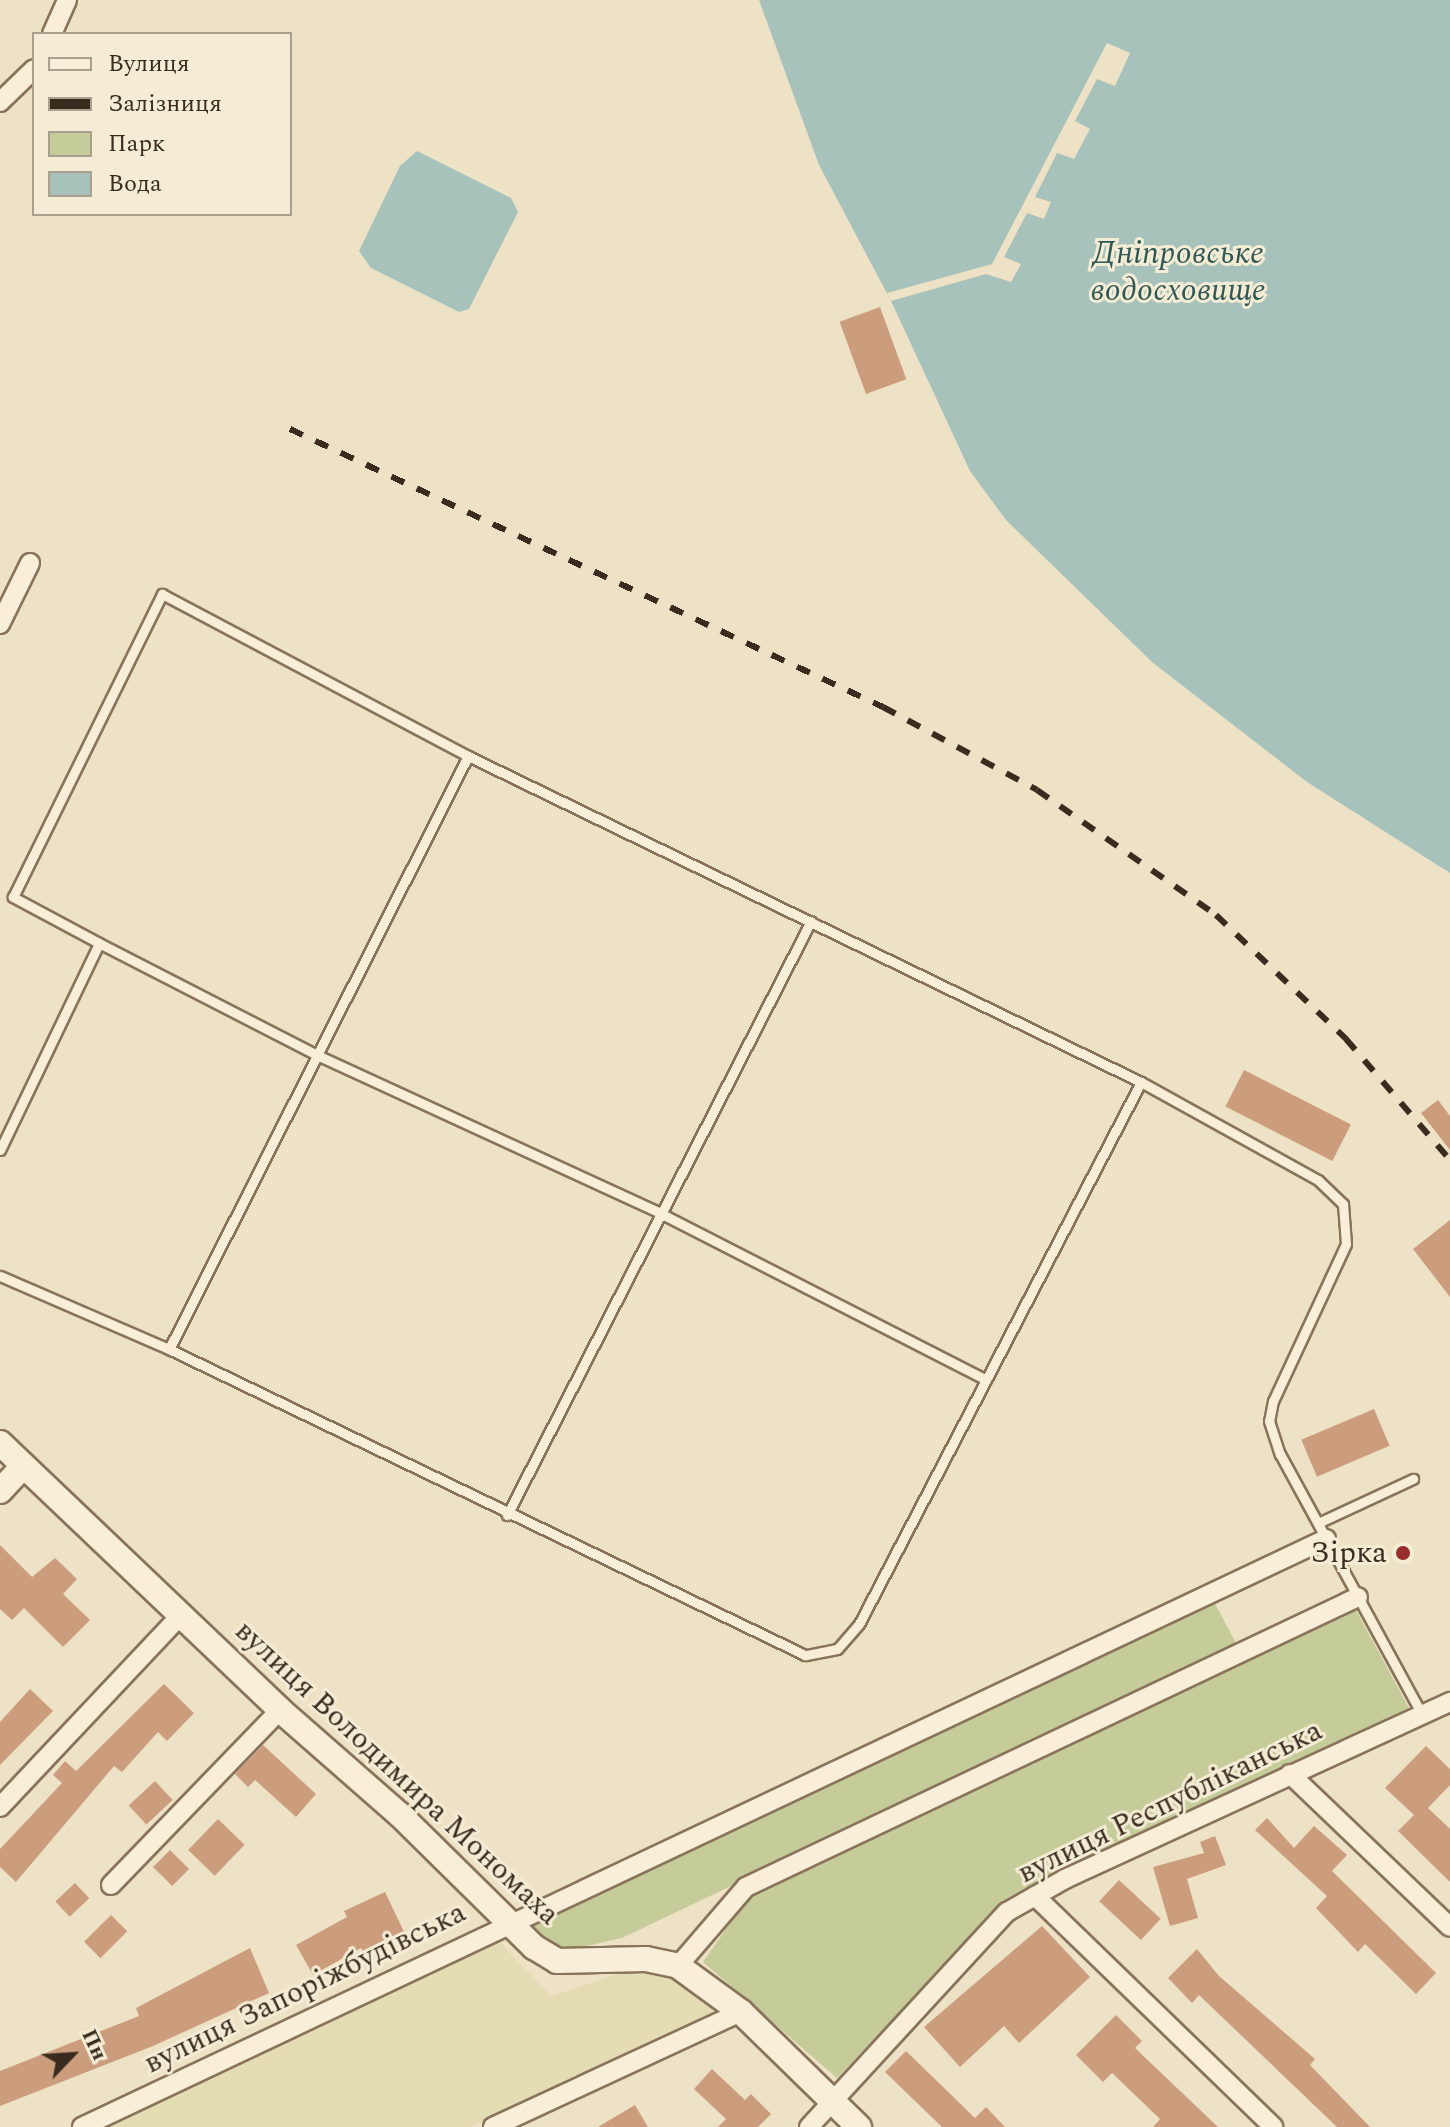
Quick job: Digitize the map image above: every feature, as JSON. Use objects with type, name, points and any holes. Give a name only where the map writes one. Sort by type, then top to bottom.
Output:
[{"type":"street","points":[[53,32],[67,0]]},
{"type":"street","points":[[0,102],[32,71]]},
{"type":"street","points":[[0,624],[30,563]]},
{"type":"street","name":"вулиця Володимира Мономаха","points":[[0,1443],[280,1710],[399,1814],[534,1947],[557,1961],[646,1959],[678,1966],[741,2012],[859,2127]]},
{"type":"street","points":[[0,1491],[23,1466]]},
{"type":"street","name":"вулиця Запоріжбудівська","points":[[82,2127],[1322,1531]]},
{"type":"street","points":[[678,1966],[746,1887],[1358,1597]]},
{"type":"street","points":[[0,1807],[181,1615]]},
{"type":"street","points":[[111,1885],[280,1710]]},
{"type":"street","name":"вулиця Республіканська","points":[[809,2127],[1007,1912],[1290,1774],[1440,1711]]},
{"type":"street","points":[[1290,1774],[1450,1927]]},
{"type":"street","points":[[1035,1896],[1273,2127]]},
{"type":"street","points":[[493,2127],[741,2012]]},
{"type":"lane","points":[[986,1380],[662,1214],[317,1055],[13,897],[162,594],[468,756],[1141,1082],[1318,1180],[1343,1204],[1346,1244],[1273,1401],[1269,1421],[1280,1454],[1358,1597],[1440,1711]]},
{"type":"lane","points":[[169,1349],[468,756]]},
{"type":"lane","points":[[507,1515],[811,921]]},
{"type":"lane","points":[[0,1150],[99,943]]},
{"type":"lane","points":[[0,1276],[169,1349],[507,1515],[805,1655],[837,1649],[859,1624],[1141,1082]]},
{"type":"lane","points":[[1322,1531],[1413,1479]]},
{"type":"shaded area","points":[[494,1936],[551,1996],[635,1968],[675,1975],[726,2011],[470,2127],[104,2127]]},
{"type":"green space","points":[[1214,1602],[1237,1645],[622,1938],[560,1952],[522,1923]]},
{"type":"green space","points":[[1356,1610],[1410,1710],[1009,1897],[837,2078],[703,1962],[747,1899]]},
{"type":"water","name":"Дніпровське водосховище","points":[[759,0],[1450,0],[1450,873],[1307,782],[1152,662],[1006,520],[970,471],[891,301],[819,165]]},
{"type":"water","points":[[417,151],[511,198],[518,212],[469,309],[459,312],[371,268],[359,251],[400,166]]},
{"type":"pier","points":[[1107,43],[1130,53],[1115,86],[1097,79],[1075,121],[1090,129],[1074,159],[1057,153],[1035,197],[1051,202],[1044,219],[1027,213],[1004,257],[1021,264],[1011,282],[986,274],[891,301],[887,293],[992,264]]},
{"type":"building","points":[[880,307],[906,379],[866,394],[840,322]]},
{"type":"building","points":[[1244,1070],[1351,1124],[1332,1161],[1225,1107]]},
{"type":"building","points":[[1438,1100],[1450,1116],[1450,1150],[1421,1113]]},
{"type":"building","points":[[1450,1220],[1450,1297],[1413,1249]]},
{"type":"building","points":[[1374,1409],[1390,1446],[1317,1477],[1301,1440]]},
{"type":"building","points":[[0,1545],[32,1577],[55,1558],[77,1579],[63,1594],[90,1620],[63,1647],[24,1608],[12,1620],[0,1609]]},
{"type":"building","points":[[164,1684],[194,1713],[167,1741],[158,1732],[122,1772],[114,1766],[16,1882],[0,1867],[0,1849],[62,1783],[53,1775],[65,1761],[76,1771]]},
{"type":"building","points":[[30,1689],[53,1711],[0,1765],[0,1722]]},
{"type":"building","points":[[263,1745],[316,1794],[296,1817],[255,1780],[248,1787],[235,1774]]},
{"type":"building","points":[[1426,1746],[1450,1769],[1450,1785],[1428,1808],[1450,1829],[1450,1882],[1398,1831],[1414,1815],[1385,1788]]},
{"type":"building","points":[[155,1781],[173,1800],[146,1825],[129,1806]]},
{"type":"building","points":[[1267,1818],[1294,1848],[1314,1826],[1347,1855],[1332,1871],[1436,1973],[1416,1994],[1365,1944],[1358,1952],[1316,1908],[1327,1896],[1255,1830]]},
{"type":"building","points":[[218,1819],[245,1845],[215,1876],[188,1850]]},
{"type":"building","points":[[1215,1836],[1226,1865],[1187,1879],[1198,1918],[1170,1926],[1153,1867],[1204,1853],[1200,1842]]},
{"type":"building","points":[[170,1850],[189,1869],[172,1886],[153,1867]]},
{"type":"building","points":[[1119,1880],[1161,1919],[1141,1940],[1099,1901]]},
{"type":"building","points":[[75,1883],[89,1898],[70,1917],[55,1901]]},
{"type":"building","points":[[385,1892],[406,1936],[365,1955],[361,1948],[313,1975],[296,1945],[347,1917],[344,1911]]},
{"type":"building","points":[[111,1915],[127,1931],[100,1958],[84,1942]]},
{"type":"building","points":[[1042,1926],[1090,1977],[1019,2043],[1004,2026],[960,2067],[924,2027]]},
{"type":"building","points":[[250,1948],[269,1993],[153,2046],[0,2106],[0,2071],[139,2016],[136,2008]]},
{"type":"building","points":[[1197,1949],[1219,1976],[1315,2059],[1310,2065],[1370,2127],[1337,2127],[1199,1995],[1192,2003],[1168,1978]]},
{"type":"building","points":[[1116,2015],[1142,2041],[1135,2048],[1218,2127],[1153,2127],[1160,2119],[1112,2073],[1103,2082],[1076,2055]]},
{"type":"building","points":[[906,2051],[975,2118],[986,2107],[1005,2127],[942,2127],[885,2072]]},
{"type":"building","points":[[712,2069],[745,2100],[751,2094],[771,2114],[758,2127],[718,2127],[726,2119],[694,2089]]},
{"type":"building","points":[[635,2105],[648,2127],[598,2127]]},
{"type":"railway","points":[[290,429],[883,707],[1037,790],[1216,915],[1346,1039],[1450,1160]]},
{"type":"place","name":"Зірка","points":[[1403,1553]]}]
